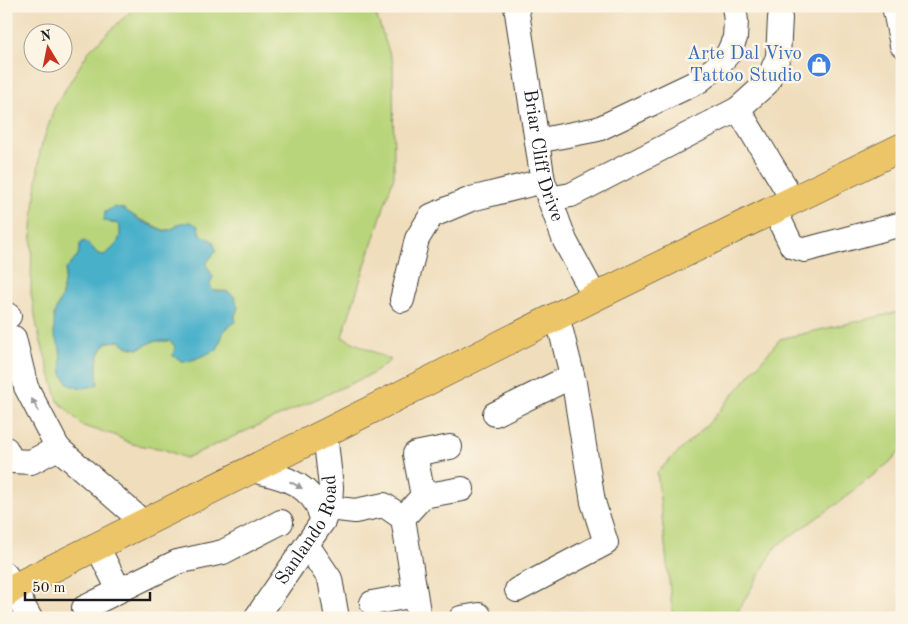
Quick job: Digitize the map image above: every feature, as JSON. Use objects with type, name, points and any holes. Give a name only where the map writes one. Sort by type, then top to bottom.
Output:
[{"type":"main road","points":[[8,586],[98,546],[557,315],[902,147]]},
{"type":"street","name":"Briar Cliff Drive","points":[[516,6],[546,190],[566,240],[594,297]]},
{"type":"street","points":[[537,141],[598,129],[699,81],[728,54],[735,38],[736,21],[734,6]]},
{"type":"street","points":[[894,6],[902,45]]},
{"type":"street","points":[[402,300],[417,239],[430,216],[471,199],[546,190],[571,195],[738,110],[767,83],[778,57],[780,18]]},
{"type":"street","points":[[738,110],[783,205],[792,246],[805,250],[902,224]]},
{"type":"street","points":[[517,590],[606,543],[593,502],[572,376],[557,315]]},
{"type":"street","points":[[10,323],[26,387],[58,448],[144,523]]},
{"type":"street","points":[[495,414],[572,376]]},
{"type":"street","name":"Sanlando Road","points":[[256,618],[326,515],[331,487],[325,433]]},
{"type":"street","points":[[423,496],[416,454],[450,447]]},
{"type":"street","points":[[6,449],[12,461],[31,462],[58,448]]},
{"type":"street","points":[[251,470],[282,477],[302,488],[326,515],[384,505],[403,518],[419,618]]},
{"type":"street","points":[[403,518],[423,496],[462,489]]},
{"type":"street","points":[[84,608],[177,562],[224,552],[281,522]]},
{"type":"street","points":[[307,545],[330,579],[338,618]]},
{"type":"street","points":[[98,546],[119,590]]},
{"type":"street","points":[[8,586],[30,618]]},
{"type":"street","points":[[372,603],[416,595]]},
{"type":"green space","points":[[136,6],[373,6],[393,63],[394,176],[342,337],[391,360],[372,374],[186,458],[163,449],[132,444],[114,435],[83,426],[58,401],[38,332],[31,293],[32,228],[40,151],[54,108],[89,51]],"holes":[[[124,209],[161,229],[168,230],[180,223],[213,241],[216,250],[206,264],[213,277],[210,284],[212,291],[226,291],[235,297],[238,308],[235,322],[224,331],[217,350],[204,354],[194,360],[169,341],[154,341],[138,349],[128,347],[120,341],[107,342],[98,357],[98,384],[62,360],[54,314],[62,296],[66,269],[78,255],[80,244],[84,241],[98,254],[104,255],[118,242],[120,234],[119,224],[110,223]]]},
{"type":"green space","points":[[902,311],[902,448],[890,462],[834,506],[776,546],[734,618],[673,618],[657,472],[709,423],[780,339]]},
{"type":"water","points":[[114,207],[124,209],[139,220],[164,231],[173,229],[180,223],[191,222],[198,226],[200,234],[213,241],[216,250],[206,264],[213,277],[210,284],[212,290],[232,294],[238,308],[235,322],[224,331],[217,350],[184,362],[173,356],[175,346],[169,341],[154,341],[138,349],[128,347],[120,341],[107,342],[98,357],[98,384],[87,388],[77,387],[69,385],[62,374],[60,348],[54,335],[54,314],[62,296],[66,269],[78,255],[80,244],[84,241],[98,254],[104,255],[118,242],[120,234],[119,224],[104,221],[105,212]]},
{"type":"place","name":"Arte Dal Vivo Tattoo Studio","points":[[819,65]]}]
